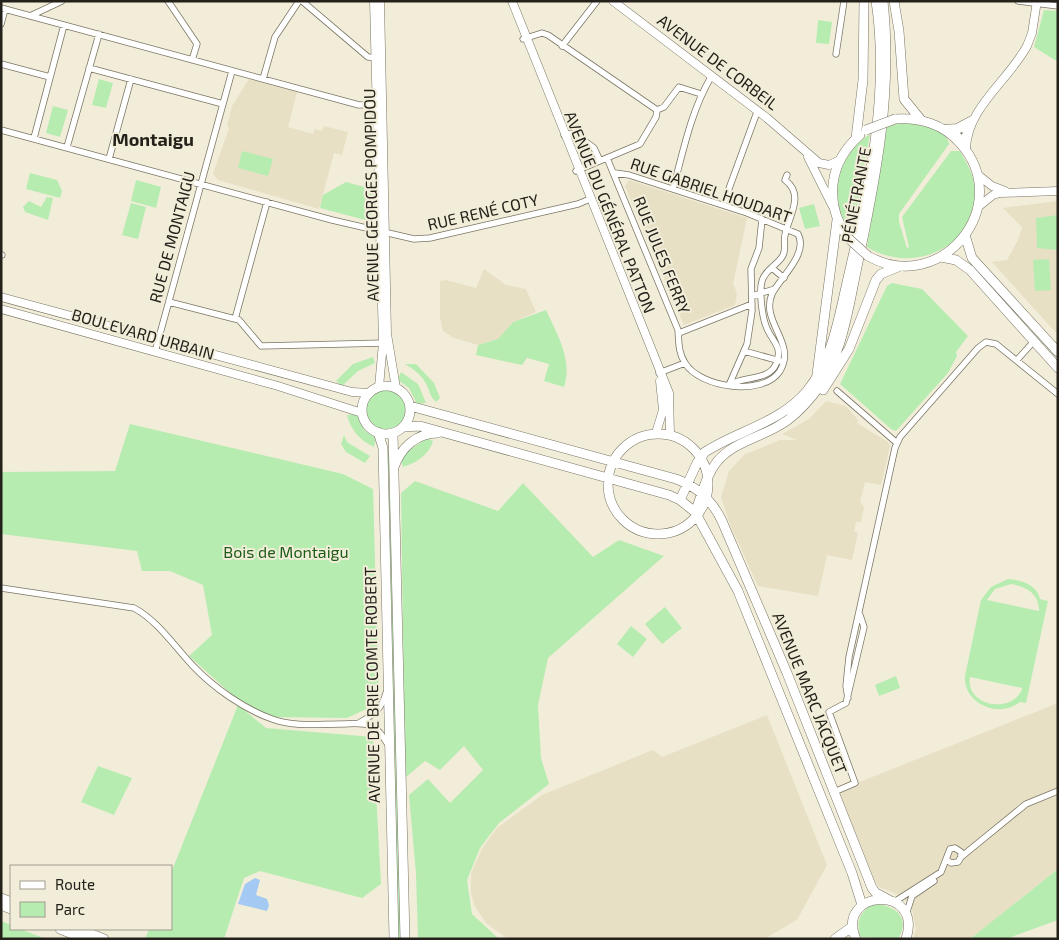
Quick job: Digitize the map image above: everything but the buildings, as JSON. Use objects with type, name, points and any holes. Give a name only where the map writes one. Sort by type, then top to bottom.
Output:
[{"type":"main road","name":"AVENUE GEORGES POMPIDOU","points":[[374,1],[378,58],[385,343],[396,388]]},
{"type":"main road","name":"AVENUE GEORGES POMPIDOU","points":[[378,58],[380,1]]},
{"type":"main road","name":"AVENUE DU GÉNÉRAL PATTON","points":[[510,1],[577,170]]},
{"type":"main road","name":"AVENUE DE CORBEIL","points":[[613,1],[758,112],[822,165],[829,165],[840,160]]},
{"type":"main road","points":[[856,138],[863,80],[864,1]]},
{"type":"main road","name":"PÉNÉTRANTE","points":[[817,383],[839,317],[861,222],[873,154],[880,63],[876,1]]},
{"type":"main road","name":"PÉNÉTRANTE","points":[[817,383],[832,362],[841,337],[872,198],[885,104],[887,53],[883,1]]},
{"type":"main road","points":[[894,1],[899,31],[904,100],[921,120]]},
{"type":"main road","points":[[966,149],[966,136],[972,120],[1027,46],[1032,33],[1037,2]]},
{"type":"main road","name":"AVENUE DU GÉNÉRAL PATTON","points":[[525,38],[671,403],[670,435]]},
{"type":"main road","points":[[404,427],[408,421],[410,406],[407,397],[396,388],[379,387],[369,394],[362,413],[368,424],[378,432],[393,433],[404,427],[420,426],[618,480],[680,500],[695,512],[713,467],[722,457],[739,445],[779,426],[818,395],[840,366],[849,350],[876,280],[887,270],[901,266],[922,264],[941,257],[965,235],[978,207],[977,174],[966,149],[945,129],[921,120],[895,119],[866,130],[856,138],[840,160],[832,184],[832,206],[837,220],[848,238],[868,256],[882,262],[901,266]]},
{"type":"main road","points":[[945,129],[957,128],[972,120]]},
{"type":"main road","name":"AVENUE DE CORBEIL","points":[[803,149],[832,206]]},
{"type":"main road","points":[[977,174],[992,186],[1010,192]]},
{"type":"main road","points":[[978,207],[993,195],[1010,192],[1058,191]]},
{"type":"main road","points":[[801,408],[817,383],[837,220]]},
{"type":"main road","name":"AVENUE GEORGES POMPIDOU","points":[[379,387],[385,343],[387,272],[384,268],[382,233]]},
{"type":"main road","points":[[965,235],[967,247],[972,258],[1058,352]]},
{"type":"main road","points":[[941,257],[956,260],[966,267],[1058,368]]},
{"type":"main road","points":[[1,296],[352,392],[369,394]]},
{"type":"main road","name":"BOULEVARD URBAIN","points":[[1,309],[278,386],[362,413]]},
{"type":"main road","name":"AVENUE DU GÉNÉRAL PATTON","points":[[656,433],[663,398],[659,373]]},
{"type":"main road","points":[[680,500],[696,463],[704,452],[780,415],[817,383]]},
{"type":"main road","points":[[410,406],[688,483]]},
{"type":"main road","name":"AVENUE DE BRIE COMTE ROBERT","points":[[378,432],[383,448],[394,939]]},
{"type":"main road","name":"AVENUE DE BRIE COMTE ROBERT","points":[[393,433],[405,939]]},
{"type":"main road","points":[[393,469],[403,450],[419,437],[426,434],[445,433]]},
{"type":"main road","points":[[656,433],[670,435],[689,444],[701,459],[708,476],[707,495],[699,513],[686,526],[668,533],[650,534],[632,527],[618,514],[609,498],[608,479],[613,461],[624,446],[641,436],[656,433]]},
{"type":"main road","name":"AVENUE MARC JACQUET","points":[[688,483],[703,494],[722,521],[872,888],[876,893],[892,901],[906,916]]},
{"type":"main road","name":"AVENUE MARC JACQUET","points":[[695,512],[738,591],[852,873],[862,905]]},
{"type":"main road","points":[[856,939],[853,926],[857,912],[862,905],[871,900],[892,901]]},
{"type":"main road","points":[[906,916],[908,923],[906,939]]},
{"type":"main road","points":[[835,939],[853,926]]},
{"type":"main road","points":[[62,930],[85,939]]},
{"type":"main road","points":[[82,930],[104,939]]},
{"type":"street","points":[[30,16],[62,1]]},
{"type":"street","points":[[168,1],[198,44],[192,60]]},
{"type":"street","points":[[263,79],[275,37],[300,1],[368,57],[378,58]]},
{"type":"street","points":[[562,46],[597,1]]},
{"type":"street","points":[[836,54],[844,1]]},
{"type":"street","points":[[1018,1],[1058,6]]},
{"type":"street","points":[[1,24],[3,8],[359,105],[379,104]]},
{"type":"street","points":[[34,138],[64,25]]},
{"type":"street","points":[[525,38],[542,33],[657,110]]},
{"type":"street","points":[[68,148],[99,34]]},
{"type":"street","points":[[1,64],[50,77]]},
{"type":"street","points":[[89,68],[223,104]]},
{"type":"street","name":"RUE DE MONTAIGU","points":[[155,352],[232,71]]},
{"type":"street","points":[[673,189],[678,163],[701,94],[711,77]]},
{"type":"street","points":[[109,159],[130,79]]},
{"type":"street","points":[[657,110],[664,107],[679,87],[701,94]]},
{"type":"street","points":[[577,170],[640,144],[656,117],[657,110]]},
{"type":"street","points":[[723,205],[758,112]]},
{"type":"street","name":"RUE RENÉ COTY","points":[[1,130],[382,233],[423,240],[589,200]]},
{"type":"street","points":[[564,135],[574,133],[594,148],[600,161]]},
{"type":"street","name":"RUE JULES FERRY","points":[[608,158],[678,333],[678,346],[685,363]]},
{"type":"street","name":"RUE GABRIEL HOUDART","points":[[615,173],[629,174],[723,205],[798,234],[799,241],[793,264]]},
{"type":"street","points":[[659,373],[685,363],[702,379],[729,385],[747,386],[766,382],[777,375],[784,346],[771,317],[764,276],[781,258],[785,249],[786,230],[796,196],[793,185],[786,180],[787,174]]},
{"type":"street","points":[[235,319],[268,202]]},
{"type":"street","points":[[729,385],[744,351],[752,303],[750,270],[759,248],[762,219]]},
{"type":"street","points":[[678,333],[767,298],[793,264],[781,258]]},
{"type":"street","points":[[772,268],[784,278]]},
{"type":"street","points":[[169,302],[242,322],[257,343],[262,346],[385,343]]},
{"type":"street","points":[[1016,360],[1041,334]]},
{"type":"street","points":[[848,698],[848,666],[897,443],[982,343],[993,342],[1058,394]]},
{"type":"street","points":[[744,351],[781,361]]},
{"type":"street","points":[[837,390],[897,443]]},
{"type":"street","points":[[1,588],[128,606],[146,615],[195,668],[215,686],[251,709],[274,720],[297,723],[359,723],[372,726],[389,746]]},
{"type":"street","points":[[834,792],[855,783],[828,712],[843,707],[848,698],[864,627],[859,613]]},
{"type":"street","points":[[359,723],[377,711],[383,704],[387,689]]},
{"type":"street","points":[[906,916],[912,896],[926,888],[1026,804],[1058,791]]},
{"type":"street","points":[[892,901],[941,872],[947,860],[948,850],[952,848],[959,850],[981,841]]},
{"type":"street","points":[[959,850],[961,857]]},
{"type":"street","points":[[947,860],[956,863]]},
{"type":"shaded area","points":[[249,79],[297,92],[288,127],[313,134],[315,129],[322,131],[324,126],[348,132],[342,155],[334,153],[319,209],[218,180],[213,174],[229,128],[227,126],[232,106]]},
{"type":"shaded area","points":[[629,180],[747,218],[733,284],[737,293],[735,305],[684,325],[625,186]]},
{"type":"shaded area","points":[[1058,201],[1058,335],[992,262],[1007,260],[1018,240],[1022,227],[1003,208]]},
{"type":"shaded area","points":[[484,269],[506,285],[526,289],[536,312],[513,322],[498,339],[478,345],[454,338],[443,331],[440,317],[440,281],[446,280],[476,288]]},
{"type":"shaded area","points":[[826,401],[846,406],[858,420],[857,423],[888,442],[890,446],[881,485],[865,482],[860,502],[864,507],[861,522],[856,522],[854,532],[858,533],[852,560],[827,555],[818,596],[758,586],[731,527],[721,497],[729,471],[745,454],[780,440],[797,440],[782,434],[809,419]]},
{"type":"shaded area","points":[[1058,703],[1058,869],[974,936],[967,939],[913,939],[916,929],[911,905],[897,894],[879,887],[874,881],[837,791]]},
{"type":"shaded area","points":[[767,715],[827,865],[797,920],[764,939],[508,939],[486,923],[475,907],[471,894],[471,873],[483,847],[497,828],[542,795],[653,750],[662,757]]},
{"type":"green space","points":[[1044,10],[1058,11],[1058,62],[1034,47]]},
{"type":"green space","points":[[818,20],[832,22],[829,44],[816,43]]},
{"type":"green space","points":[[99,79],[113,83],[106,108],[92,105]]},
{"type":"green space","points":[[53,106],[68,110],[60,137],[46,133]]},
{"type":"green space","points":[[903,123],[937,130],[947,138],[949,144],[899,214],[899,222],[907,248],[909,247],[902,217],[951,151],[960,151],[969,168],[973,179],[974,201],[969,220],[959,236],[944,248],[927,255],[907,258],[887,256],[867,247],[887,126]]},
{"type":"green space","points":[[870,134],[852,234],[839,208],[839,180],[849,154],[858,143]]},
{"type":"green space","points":[[242,151],[273,159],[268,176],[238,168]]},
{"type":"green space","points":[[30,173],[57,180],[62,191],[60,198],[26,189]]},
{"type":"green space","points":[[136,180],[161,187],[156,208],[131,201]]},
{"type":"green space","points":[[346,182],[372,189],[374,212],[365,220],[320,208],[323,195]]},
{"type":"green space","points":[[47,197],[53,198],[48,220],[25,212],[23,207],[29,201],[41,207]]},
{"type":"green space","points":[[131,203],[146,207],[138,239],[122,235]]},
{"type":"green space","points":[[814,204],[820,226],[805,229],[799,208]]},
{"type":"green space","points":[[1058,215],[1058,250],[1037,248],[1036,218]]},
{"type":"green space","points":[[1049,259],[1051,290],[1035,291],[1033,260]]},
{"type":"green space","points":[[892,283],[922,289],[968,336],[956,352],[957,356],[948,373],[896,431],[891,429],[840,384],[887,286]]},
{"type":"green space","points":[[546,310],[559,338],[565,357],[567,367],[564,387],[544,381],[549,364],[527,358],[522,365],[476,355],[478,345],[498,339],[513,322]]},
{"type":"green space","points":[[373,357],[375,363],[358,371],[342,386],[336,381],[353,364]]},
{"type":"green space","points":[[405,364],[416,364],[434,383],[440,398],[436,402],[422,378]]},
{"type":"green space","points":[[401,372],[418,384],[426,403],[417,404],[409,388],[398,380]]},
{"type":"green space","points":[[390,389],[397,392],[403,398],[406,409],[405,417],[397,426],[390,429],[382,429],[375,426],[367,417],[366,405],[369,398],[378,390]]},
{"type":"green space","points":[[356,414],[365,431],[376,438],[374,447],[360,438],[351,425],[347,415]]},
{"type":"green space","name":"Bois de Montaigu","points":[[130,424],[343,474],[373,489],[379,703],[347,718],[266,717],[238,700],[189,656],[212,635],[203,585],[170,571],[142,571],[137,551],[1,534],[1,472],[115,471]]},
{"type":"green space","points":[[344,435],[347,442],[370,456],[365,463],[346,452],[341,444]]},
{"type":"green space","points":[[427,438],[433,441],[425,454],[417,461],[403,467],[400,457]]},
{"type":"green space","points":[[385,449],[390,449],[402,939],[396,939]]},
{"type":"green space","points":[[415,481],[498,511],[523,483],[593,557],[619,540],[664,556],[548,658],[538,705],[541,758],[549,784],[499,823],[480,848],[467,880],[472,914],[499,939],[418,939],[416,874],[409,795],[428,779],[450,803],[483,770],[464,746],[440,770],[425,761],[405,778],[401,493]]},
{"type":"green space","points":[[1008,579],[1018,581],[1028,584],[1036,590],[1040,599],[1048,601],[1026,703],[1020,702],[1012,707],[1003,709],[993,709],[976,701],[966,686],[965,676],[981,600],[991,587]],"holes":[[[1011,584],[1031,592],[1037,600],[1039,611],[987,600],[995,589]],[[970,677],[1022,688],[1022,689],[1017,697],[1009,702],[990,704],[975,695],[970,687]]]},
{"type":"green space","points":[[665,607],[682,628],[662,644],[645,624]]},
{"type":"green space","points":[[631,626],[647,639],[633,657],[617,644]]},
{"type":"green space","points":[[896,676],[900,688],[879,696],[875,685]]},
{"type":"green space","points":[[238,705],[266,728],[373,737],[381,884],[362,898],[260,871],[244,878],[224,939],[145,939],[149,930],[172,930],[172,870]]},
{"type":"green space","points":[[98,766],[132,778],[114,815],[81,802]]},
{"type":"green space","points":[[1058,869],[1058,920],[1006,939],[970,939]]},
{"type":"green space","points":[[872,904],[887,906],[898,913],[903,924],[898,939],[861,937],[858,927],[860,918],[864,911]]},
{"type":"green space","points":[[1,921],[10,925],[10,930],[23,930],[46,939],[1,939]]},
{"type":"water","points":[[255,878],[260,880],[256,895],[267,899],[269,905],[267,911],[238,904],[245,884]]},
{"type":"district","name":"Montaigu","points":[[153,140]]}]
